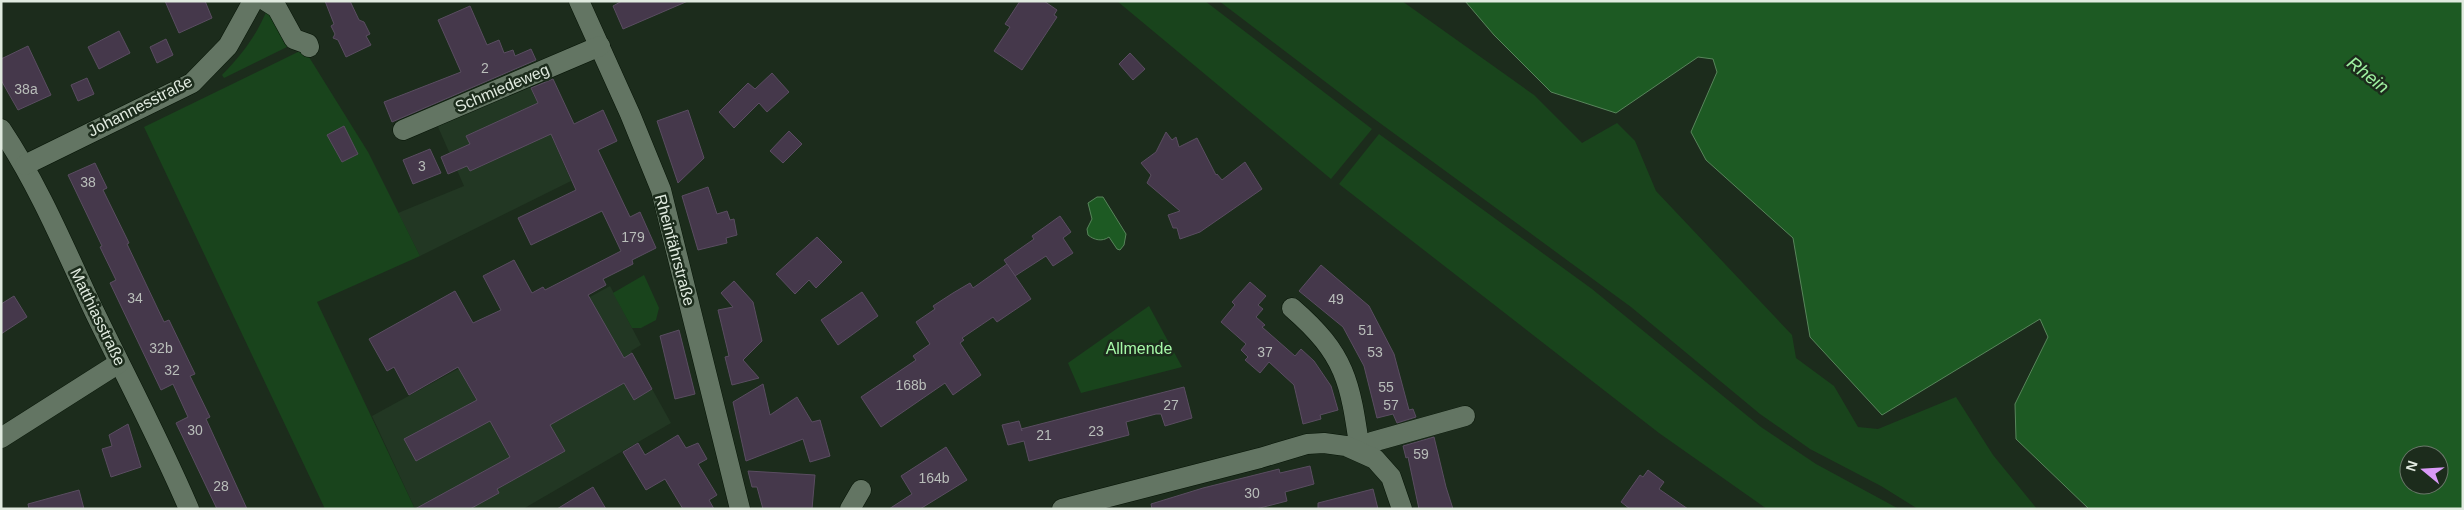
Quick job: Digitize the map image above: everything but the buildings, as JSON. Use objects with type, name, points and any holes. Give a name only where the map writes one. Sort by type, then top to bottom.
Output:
[{"type":"street","name":"Johannesstraße","points":[[25,164],[192,83],[228,46],[253,1]]},
{"type":"street","points":[[266,1],[277,8],[302,43]]},
{"type":"street","name":"Rheinfährstraße","points":[[579,1],[661,190],[740,509]]},
{"type":"street","name":"Schmiedeweg","points":[[403,130],[600,46]]},
{"type":"street","name":"Matthiasstraße","points":[[1,129],[25,164],[119,363],[162,445],[189,509]]},
{"type":"street","points":[[1292,308],[1320,333],[1334,352],[1346,377],[1353,403],[1360,450]]},
{"type":"street","points":[[1,438],[119,363]]},
{"type":"street","points":[[1360,450],[1372,442],[1393,435],[1465,416]]},
{"type":"street","points":[[1062,509],[1308,444],[1346,446],[1360,450],[1374,459],[1391,477],[1402,509]]},
{"type":"street","points":[[850,509],[861,490]]},
{"type":"shaded area","points":[[527,79],[571,181],[420,256],[398,213],[464,186],[435,120]]},
{"type":"shaded area","points":[[610,286],[641,345],[631,351],[671,423],[523,509],[415,509],[372,416]]},
{"type":"green space","points":[[1117,1],[1205,1],[1372,129],[1331,179]]},
{"type":"green space","points":[[1219,1],[1402,1],[1534,95],[1582,143],[1617,123],[1635,141],[1656,191],[1792,335],[1796,358],[1834,386],[1858,427],[1878,429],[1956,397],[1993,455],[2037,509],[1918,509],[1881,486],[1810,449],[1760,414],[1631,307],[1373,118]]},
{"type":"green space","points":[[267,10],[289,46],[224,78],[222,75],[248,45]]},
{"type":"green space","points":[[304,49],[368,152],[420,256],[317,302],[415,509],[325,509],[144,127]]},
{"type":"green space","points":[[1379,134],[1592,289],[1761,427],[1816,464],[1899,509],[1767,509],[1659,433],[1339,184]]},
{"type":"green space","points":[[644,275],[659,308],[656,320],[641,328],[632,328],[613,293]]},
{"type":"green space","name":"Allmende","points":[[1149,306],[1182,367],[1081,393],[1068,363]]},
{"type":"water","name":"Rhein","points":[[1465,1],[2463,1],[2463,509],[2089,509],[2016,439],[2015,404],[2048,337],[2040,319],[1882,415],[1810,337],[1793,238],[1706,160],[1691,132],[1717,72],[1713,59],[1698,57],[1616,113],[1551,92],[1494,35]]},
{"type":"water","points":[[1097,197],[1103,197],[1126,234],[1124,245],[1120,250],[1117,249],[1109,237],[1104,240],[1098,240],[1088,235],[1087,229],[1092,219],[1088,203]]}]
